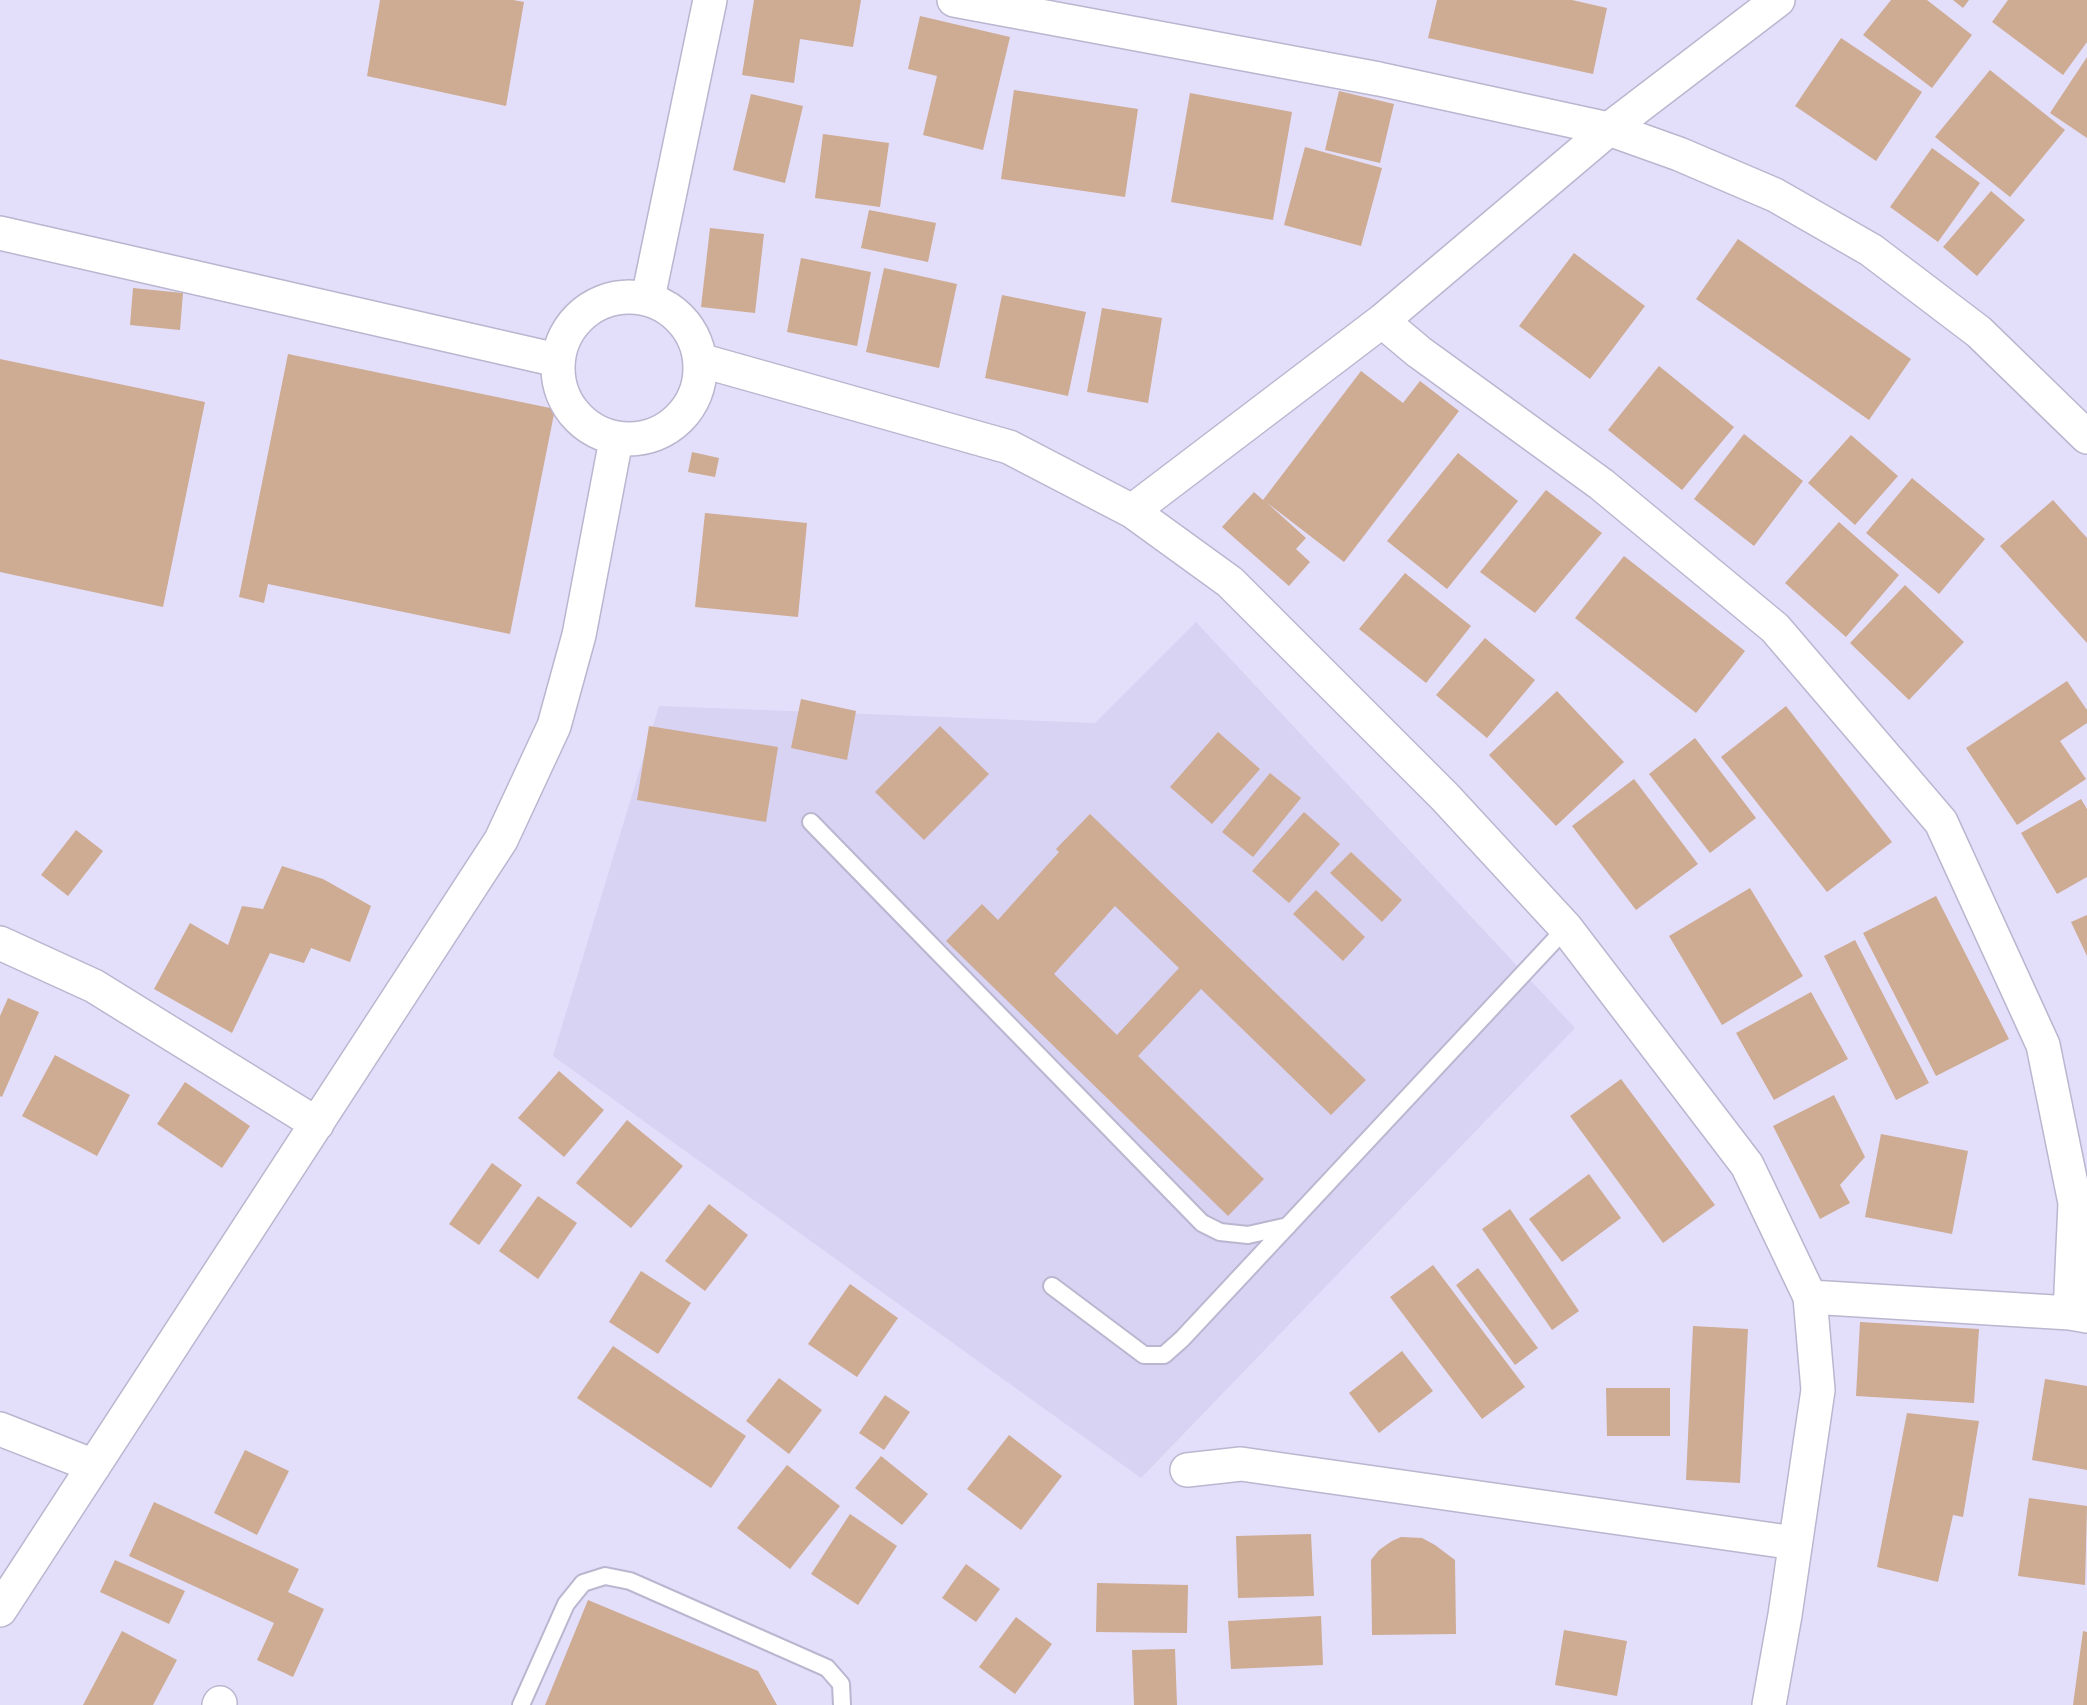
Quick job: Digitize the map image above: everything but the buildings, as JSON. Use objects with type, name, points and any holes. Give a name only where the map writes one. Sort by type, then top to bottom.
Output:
[{"type":"street","points":[[648,298],[710,0]]},
{"type":"street","points":[[954,0],[1379,79],[1609,129],[1679,154],[1775,195],[1871,250],[1979,332],[2087,437]]},
{"type":"street","points":[[1132,511],[1382,321],[1609,129],[1778,0]]},
{"type":"street","points":[[0,233],[557,360]]},
{"type":"street","points":[[648,298],[685,321],[703,361],[693,405],[660,435],[616,440],[583,424],[562,396],[557,360],[573,322],[581,316],[607,299],[648,298]]},
{"type":"street","points":[[1382,321],[1419,352],[1601,484],[1775,628],[1941,822],[2043,1045],[2074,1203],[2079,1315],[1810,1298]]},
{"type":"street","points":[[703,361],[1009,447],[1132,511],[1230,582],[1445,797],[1566,928],[1747,1165],[1810,1298],[1818,1390],[1769,1705]]},
{"type":"street","points":[[0,1610],[501,840],[554,726],[579,635],[616,440]]},
{"type":"street","points":[[0,943],[94,986],[317,1124]]},
{"type":"street","points":[[0,1429],[94,1466]]},
{"type":"street","points":[[1187,1470],[1241,1464],[1795,1544]]},
{"type":"lane","points":[[811,822],[1202,1223],[1220,1232],[1248,1235],[1288,1226]]},
{"type":"lane","points":[[1052,1286],[1144,1355],[1164,1355],[1182,1339],[1566,928]]},
{"type":"lane","points":[[521,1705],[566,1604],[583,1583],[605,1576],[630,1581],[827,1668],[841,1684],[842,1705]]},
{"type":"shaded area","points":[[1196,622],[1575,1028],[1141,1478],[553,1056],[659,706],[1095,723]]}]
